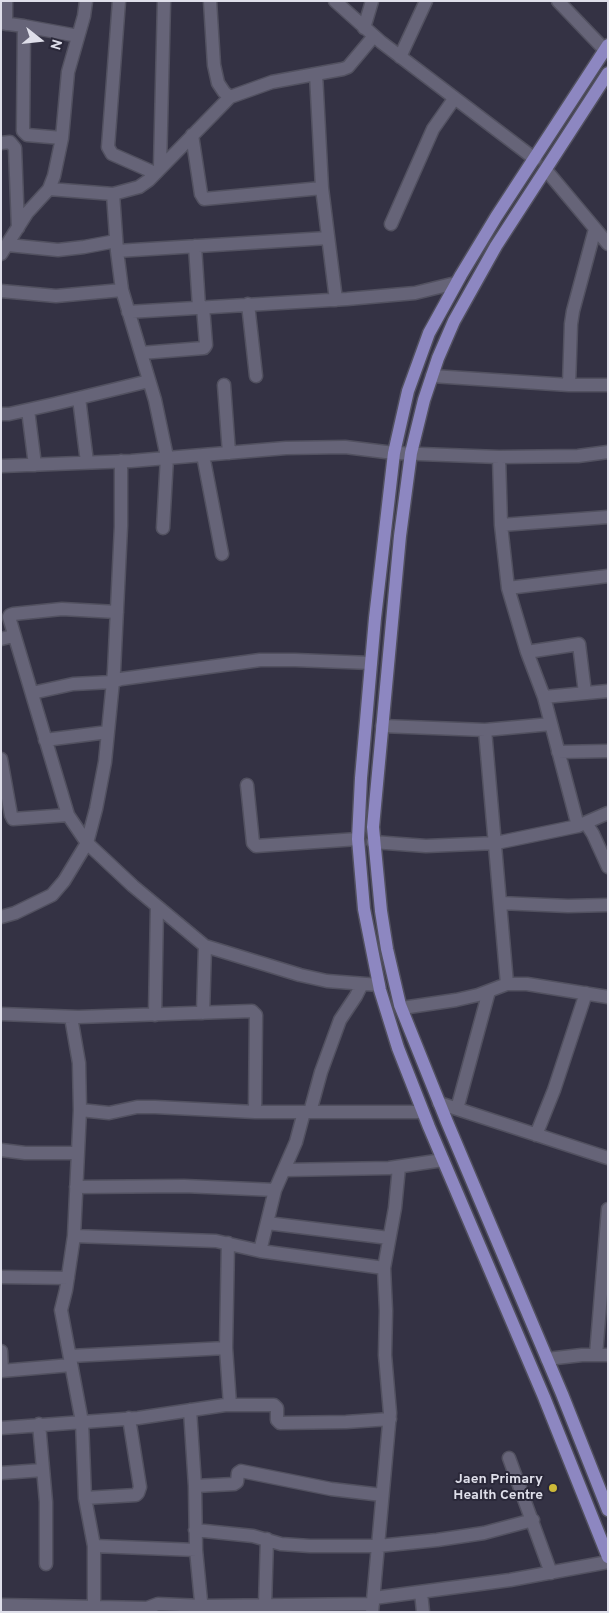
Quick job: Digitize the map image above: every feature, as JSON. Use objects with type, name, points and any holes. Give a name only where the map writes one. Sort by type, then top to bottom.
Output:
[{"type":"main road","points":[[606,48],[456,283],[426,342],[408,391],[394,452],[360,778],[358,839],[364,909],[379,985],[395,1040],[443,1160],[544,1397],[608,1557]]},
{"type":"main road","points":[[608,73],[496,246],[454,321],[438,358],[424,400],[411,453],[400,536],[373,813],[374,842],[387,949],[402,1008],[439,1103],[605,1495],[608,1510]]},
{"type":"street","points":[[6,1],[4,24],[78,36]]},
{"type":"street","points":[[4,250],[27,212],[48,189],[58,163],[68,72],[86,1]]},
{"type":"street","points":[[119,1],[108,147],[112,154],[157,170]]},
{"type":"street","points":[[157,170],[164,1]]},
{"type":"street","points":[[210,1],[214,65],[218,83],[230,97]]},
{"type":"street","points":[[335,1],[400,57],[535,159]]},
{"type":"street","points":[[48,189],[113,194],[139,187],[230,97],[272,82],[336,71],[348,67],[369,32],[372,1]]},
{"type":"street","points":[[400,57],[426,1]]},
{"type":"street","points":[[558,1],[606,48]]},
{"type":"street","points":[[24,26],[23,131],[27,136],[62,138]]},
{"type":"street","points":[[316,74],[322,188],[336,300]]},
{"type":"street","points":[[392,224],[404,192],[433,129],[454,99]]},
{"type":"street","points":[[192,135],[201,194],[204,199],[322,188]]},
{"type":"street","points":[[1,143],[10,142],[15,148],[18,228]]},
{"type":"street","points":[[546,170],[608,244]]},
{"type":"street","points":[[113,194],[116,246],[122,290],[155,400],[167,457],[163,528]]},
{"type":"street","points":[[569,385],[573,311],[595,229]]},
{"type":"street","points":[[4,250],[58,250],[116,246],[195,246],[328,238]]},
{"type":"street","points":[[141,353],[204,348],[206,345],[195,246]]},
{"type":"street","points":[[128,312],[336,300],[416,293],[456,283]]},
{"type":"street","points":[[1,291],[56,296],[122,290]]},
{"type":"street","points":[[248,304],[256,376]]},
{"type":"street","points":[[432,376],[569,385],[608,385]]},
{"type":"street","points":[[1,414],[28,410],[149,380]]},
{"type":"street","points":[[224,385],[229,453]]},
{"type":"street","points":[[79,398],[87,462]]},
{"type":"street","points":[[28,410],[35,464]]},
{"type":"street","points":[[1,466],[122,461],[286,448],[345,447],[394,452],[499,457],[578,456],[608,452]]},
{"type":"street","points":[[203,455],[222,554]]},
{"type":"street","points":[[499,457],[500,525],[508,588],[582,824],[593,834],[608,867]]},
{"type":"street","points":[[1,917],[16,913],[52,895],[64,881],[87,843],[102,780],[108,732],[121,535],[122,461]]},
{"type":"street","points":[[500,525],[608,517]]},
{"type":"street","points":[[508,588],[608,576]]},
{"type":"street","points":[[117,612],[62,609],[10,614],[9,617],[7,637],[32,693],[68,815],[87,843],[156,907],[205,946],[300,976],[327,981],[379,985]]},
{"type":"street","points":[[527,652],[579,644],[585,694]]},
{"type":"street","points":[[32,693],[73,684],[112,682],[121,679],[260,660],[371,663]]},
{"type":"street","points":[[544,698],[608,691]]},
{"type":"street","points":[[382,726],[485,730],[551,724]]},
{"type":"street","points":[[485,730],[507,984]]},
{"type":"street","points":[[45,740],[108,732]]},
{"type":"street","points":[[558,752],[608,751]]},
{"type":"street","points":[[1,759],[13,819],[68,815]]},
{"type":"street","points":[[247,785],[253,843],[256,846],[358,839]]},
{"type":"street","points":[[374,842],[426,846],[496,843],[582,824],[608,813]]},
{"type":"street","points":[[500,903],[568,906],[608,904]]},
{"type":"street","points":[[155,1015],[156,907]]},
{"type":"street","points":[[203,1014],[205,946]]},
{"type":"street","points":[[260,1251],[276,1190],[296,1142],[340,1020],[362,984]]},
{"type":"street","points":[[402,1008],[456,1000],[507,984],[527,984],[608,997]]},
{"type":"street","points":[[457,1109],[489,991]]},
{"type":"street","points":[[536,1135],[554,1090],[586,993]]},
{"type":"street","points":[[1,1014],[71,1017],[254,1011],[256,1015],[255,1112]]},
{"type":"street","points":[[71,1017],[79,1063],[80,1110],[74,1236],[61,1310],[82,1422],[85,1498],[94,1546],[94,1609]]},
{"type":"street","points":[[439,1103],[608,1158]]},
{"type":"street","points":[[80,1110],[109,1113],[137,1107],[155,1106],[255,1112],[423,1112]]},
{"type":"street","points":[[1,1150],[25,1153],[78,1153]]},
{"type":"street","points":[[285,1170],[399,1167],[443,1160]]},
{"type":"street","points":[[373,1605],[390,1419],[385,1355],[386,1310],[384,1268],[395,1208],[399,1167]]},
{"type":"street","points":[[76,1187],[184,1186],[276,1190]]},
{"type":"street","points":[[547,1360],[602,1355],[608,1209]]},
{"type":"street","points":[[267,1223],[389,1238]]},
{"type":"street","points":[[74,1236],[216,1241],[260,1251],[384,1268]]},
{"type":"street","points":[[228,1243],[226,1348],[230,1405]]},
{"type":"street","points":[[1,1276],[68,1278]]},
{"type":"street","points":[[1,1351],[2,1371],[70,1361],[226,1348]]},
{"type":"street","points":[[1,1428],[129,1418],[230,1405],[274,1405],[277,1408],[277,1420],[280,1423],[390,1419]]},
{"type":"street","points":[[190,1410],[195,1486],[196,1550],[202,1609]]},
{"type":"street","points":[[85,1498],[136,1495],[138,1493],[140,1487],[129,1418]]},
{"type":"street","points":[[39,1424],[47,1533],[46,1564]]},
{"type":"street","points":[[509,1458],[551,1573]]},
{"type":"street","points":[[1,1473],[43,1470]]},
{"type":"street","points":[[195,1486],[234,1484],[237,1482],[240,1471],[331,1489],[382,1495]]},
{"type":"street","points":[[195,1530],[253,1536],[281,1544],[378,1546],[484,1533],[533,1520]]},
{"type":"street","points":[[265,1605],[267,1539]]},
{"type":"street","points":[[94,1546],[196,1550]]},
{"type":"street","points":[[1,1605],[46,1609],[147,1610],[158,1604],[202,1609],[249,1608],[265,1605],[373,1605],[421,1592],[551,1573],[608,1562]]},
{"type":"street","points":[[421,1592],[423,1612]]},
{"type":"place","name":"Jaen Primary Health Centre","points":[[553,1488]]}]
